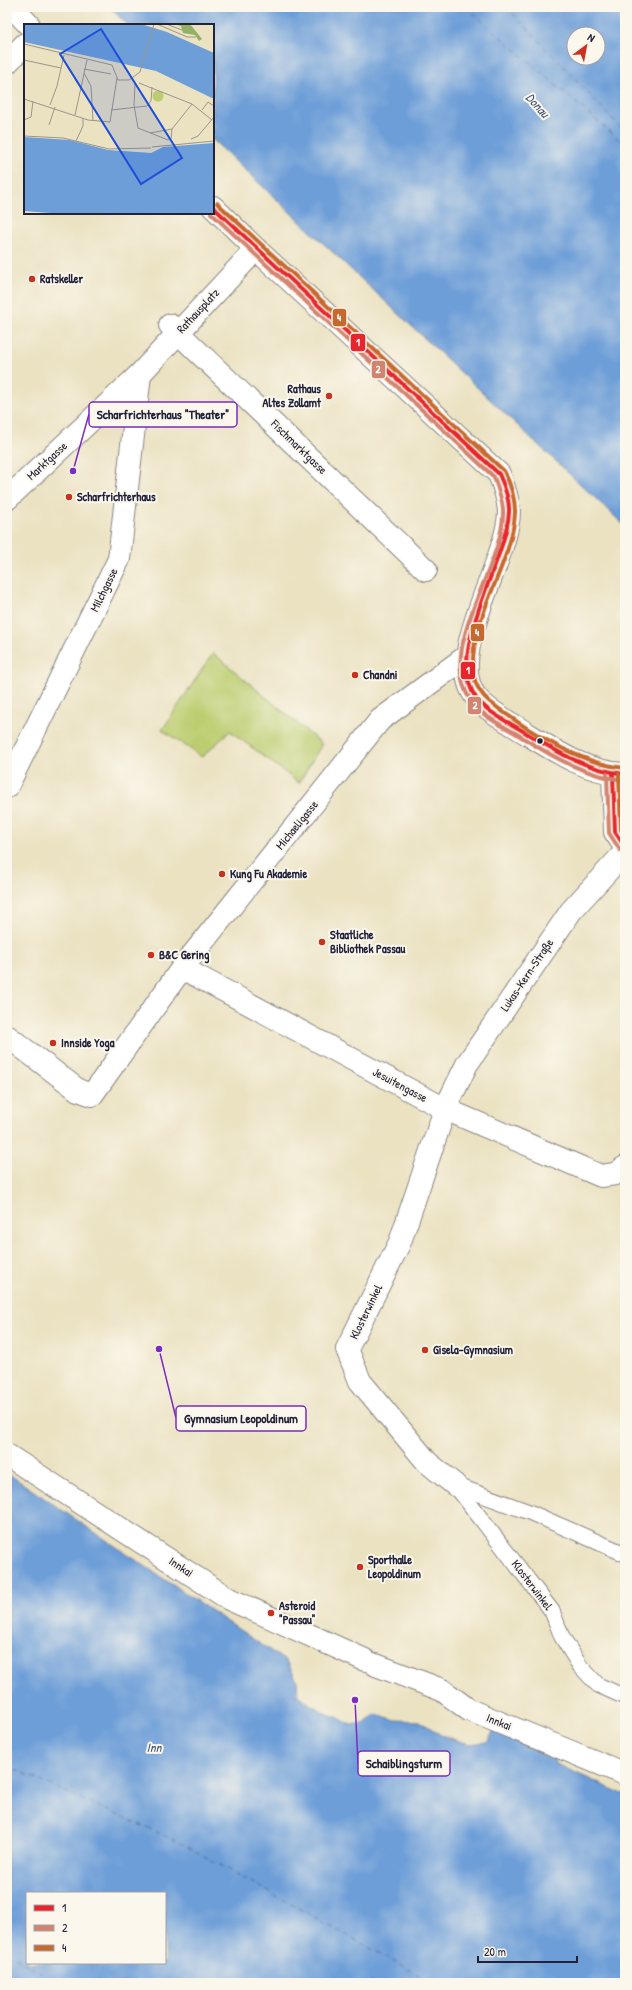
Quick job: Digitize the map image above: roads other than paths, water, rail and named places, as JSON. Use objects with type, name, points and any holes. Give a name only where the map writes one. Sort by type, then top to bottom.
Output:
[{"type":"street","points":[[12,7],[28,24]]},
{"type":"street","points":[[7,63],[24,45]]},
{"type":"street","points":[[214,208],[256,249],[499,474],[506,490],[509,512],[498,561],[479,609],[467,656],[468,680],[476,697],[539,742],[581,764],[619,774],[614,832],[625,847]]},
{"type":"street","name":"Rathausplatz","points":[[140,374],[175,328],[256,249]]},
{"type":"street","name":"Fischmarktgasse","points":[[175,328],[426,570]]},
{"type":"street","name":"Marktgasse","points":[[7,499],[140,374]]},
{"type":"street","name":"Milchgasse","points":[[7,787],[119,559],[140,374]]},
{"type":"street","name":"Michaeligasse","points":[[7,1036],[78,1090],[92,1095],[182,968],[380,720],[467,656]]},
{"type":"street","name":"Lukas-Kern-Straße","points":[[445,1109],[467,1064],[571,911],[625,852]]},
{"type":"street","name":"Jesuitengasse","points":[[182,968],[445,1109],[600,1176],[615,1174],[625,1167]]},
{"type":"street","name":"Klosterwinkel","points":[[445,1109],[400,1242],[347,1349],[360,1381],[427,1462],[455,1485]]},
{"type":"street","name":"Innkai","points":[[7,1455],[229,1599],[371,1662],[442,1690],[469,1710],[625,1774]]},
{"type":"lane","name":"Klosterwinkel","points":[[455,1485],[529,1512],[625,1554]]},
{"type":"lane","name":"Klosterwinkel","points":[[455,1485],[552,1610],[562,1638],[580,1666],[598,1685],[625,1698]]},
{"type":"water","name":"Donau","points":[[109,7],[625,7],[625,526],[214,141],[214,24],[127,24]]},
{"type":"water","name":"Inn","points":[[7,1473],[287,1662],[297,1681],[298,1695],[322,1712],[337,1717],[351,1725],[364,1723],[375,1714],[396,1720],[420,1721],[441,1735],[469,1744],[488,1742],[494,1730],[557,1755],[554,1763],[625,1795],[625,1983],[7,1983]]},
{"type":"place","name":"Ratskeller","points":[[32,279]]},
{"type":"place","name":"Rathaus Altes Zollamt","points":[[329,396]]},
{"type":"place","name":"Scharfrichterhaus \"Theater\"","points":[[73,471]]},
{"type":"place","name":"Scharfrichterhaus","points":[[69,497]]},
{"type":"place","name":"Chandni","points":[[355,675]]},
{"type":"place","name":"Kung Fu Akademie","points":[[222,874]]},
{"type":"place","name":"Staatliche Bibliothek Passau","points":[[322,942]]},
{"type":"place","name":"B&C Gering","points":[[151,955]]},
{"type":"place","name":"Innside Yoga","points":[[53,1043]]},
{"type":"place","name":"Gymnasium Leopoldinum","points":[[159,1349]]},
{"type":"place","name":"Gisela-Gymnasium","points":[[425,1350]]},
{"type":"place","name":"Sporthalle Leopoldinum","points":[[360,1567]]},
{"type":"place","name":"Asteroid \"Passau\"","points":[[271,1613]]},
{"type":"place","name":"Schaiblingsturm","points":[[355,1700]]}]
